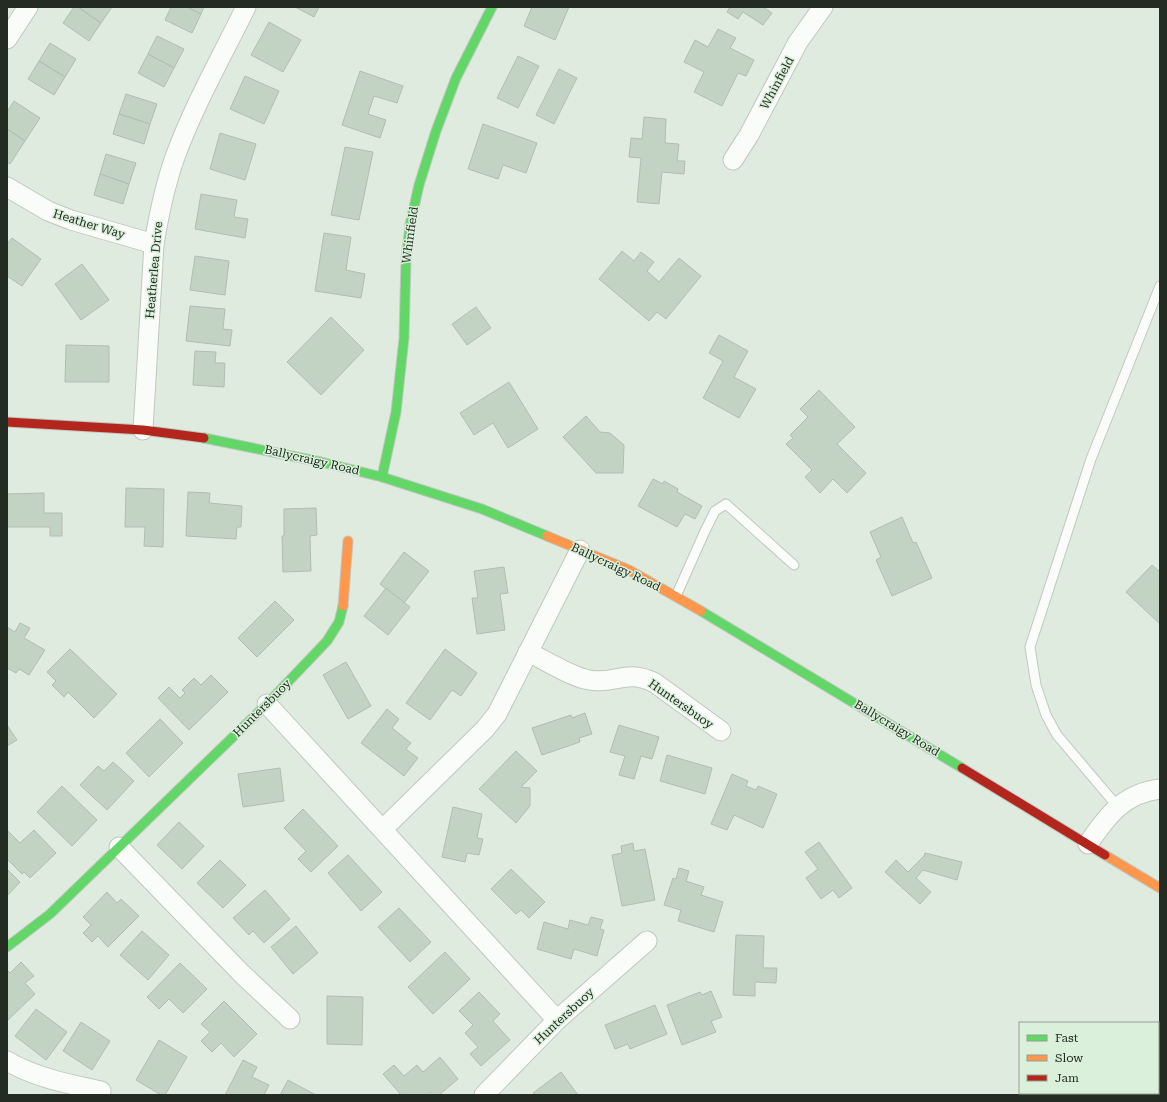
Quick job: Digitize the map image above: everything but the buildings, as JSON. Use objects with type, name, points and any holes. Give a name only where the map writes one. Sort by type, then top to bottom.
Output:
[{"type":"street","points":[[7,39],[28,7]]},
{"type":"street","name":"Heatherlea Drive","points":[[142,430],[154,244],[159,216],[175,157],[197,106],[246,7]]},
{"type":"street","name":"Whinfield","points":[[382,476],[396,412],[404,338],[406,259],[410,225],[418,185],[456,78],[492,7]]},
{"type":"street","name":"Whinfield","points":[[733,160],[749,135],[798,42],[823,7]]},
{"type":"street","name":"Heather Way","points":[[7,187],[48,212],[154,244]]},
{"type":"street","name":"Ballycraigy Road","points":[[7,422],[142,430],[202,438],[382,476],[482,508],[629,570],[676,596],[1160,888]]},
{"type":"street","name":"Huntersbuoy","points":[[7,947],[50,914],[267,704],[327,641],[340,622],[343,608],[348,541]]},
{"type":"street","points":[[382,829],[492,722],[580,550]]},
{"type":"street","name":"Huntersbuoy","points":[[528,652],[572,674],[587,679],[603,680],[631,676],[647,679],[655,683],[721,731]]},
{"type":"street","points":[[267,704],[557,1020]]},
{"type":"street","points":[[1088,844],[1103,822],[1118,807],[1136,795],[1146,791],[1160,789]]},
{"type":"street","points":[[119,847],[242,974],[290,1019]]},
{"type":"street","name":"Huntersbuoy","points":[[484,1095],[557,1020],[647,941]]},
{"type":"street","points":[[7,1061],[26,1071],[47,1079],[101,1092]]},
{"type":"lane","points":[[1118,807],[1057,735],[1046,715],[1036,685],[1030,647],[1091,459],[1160,286]]},
{"type":"lane","points":[[676,596],[715,511],[726,504],[794,564]]},
{"type":"traffic: fast","points":[[382,477],[396,412],[404,338],[406,259],[410,225],[419,185],[436,131],[456,78],[492,7]]},
{"type":"traffic: fast","points":[[204,438],[321,462],[382,477],[482,509],[547,536]]},
{"type":"traffic: fast","points":[[7,947],[50,914],[267,704],[327,641],[339,622],[343,606]]},
{"type":"traffic: fast","points":[[701,611],[962,768]]},
{"type":"traffic: slow","points":[[547,536],[629,570],[701,611]]},
{"type":"traffic: slow","points":[[343,606],[348,541]]},
{"type":"traffic: slow","points":[[1105,855],[1160,888]]},
{"type":"traffic: jam","points":[[7,422],[143,430],[204,438]]},
{"type":"traffic: jam","points":[[962,768],[1105,855]]}]
